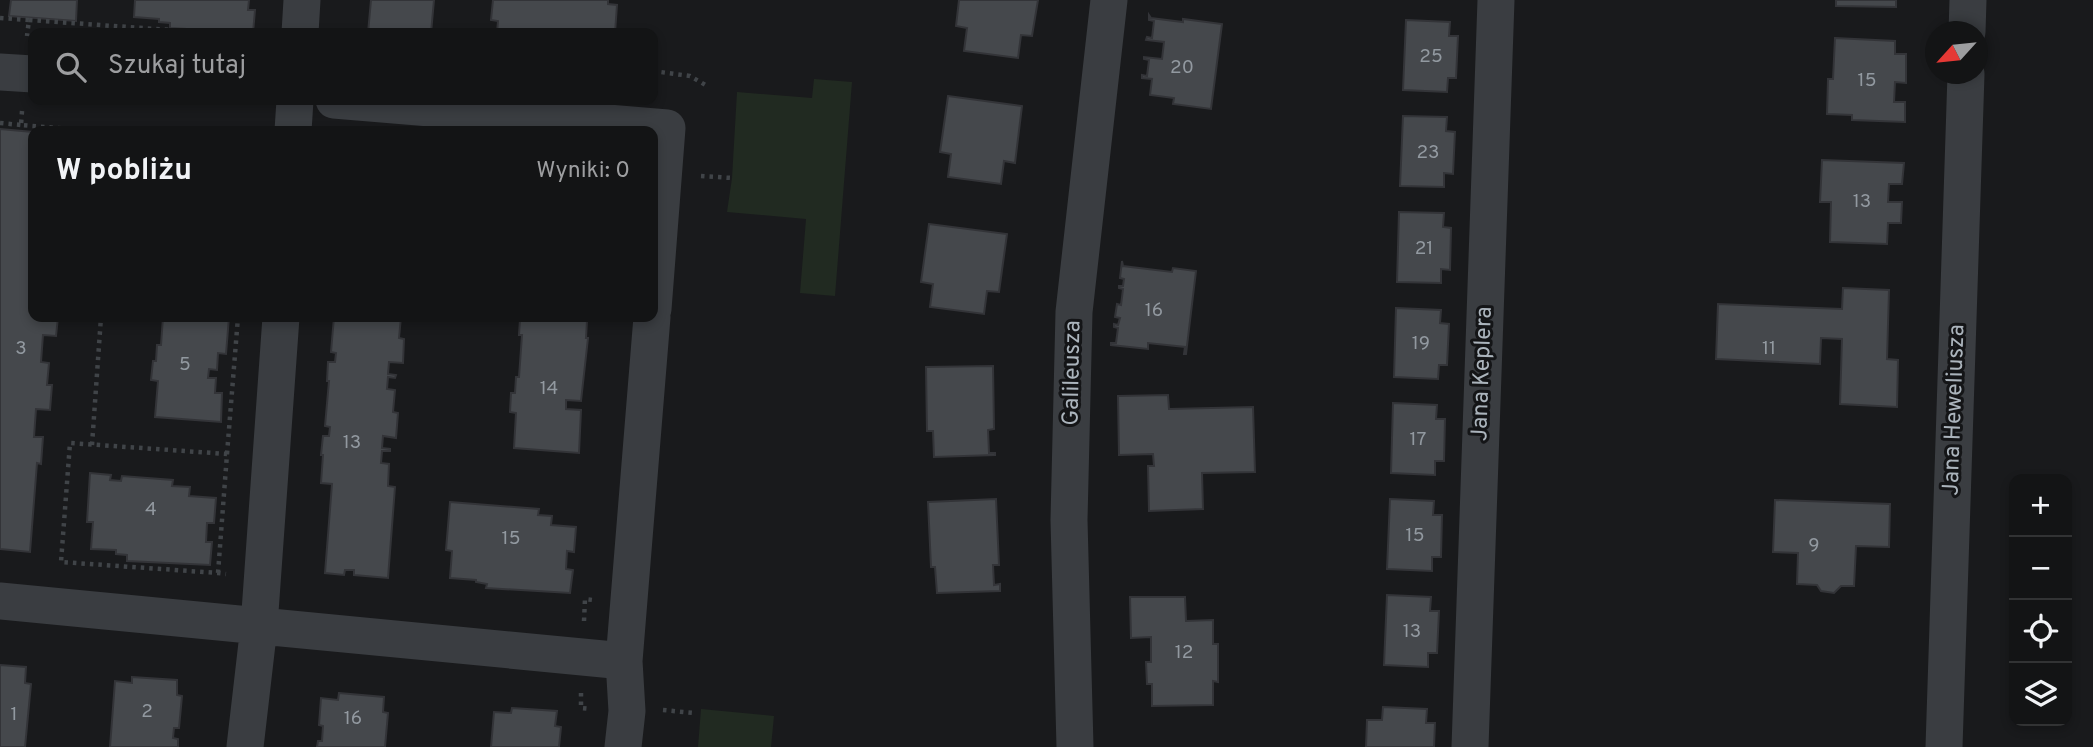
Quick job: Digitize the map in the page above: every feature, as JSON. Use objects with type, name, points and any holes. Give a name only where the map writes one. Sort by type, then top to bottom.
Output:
[{"type":"street","points":[[300,28],[302,0]]},
{"type":"street","name":"Galileusza","points":[[1075,747],[1069,520],[1074,312],[1109,0]]},
{"type":"street","name":"Jana Keplera","points":[[1470,747],[1496,0]]},
{"type":"street","points":[[1967,21],[1968,0]]},
{"type":"street","points":[[0,72],[28,74]]},
{"type":"street","name":"Jana Heweliusza","points":[[1944,747],[1966,84]]},
{"type":"street","points":[[293,126],[295,105]]},
{"type":"street","points":[[393,105],[643,126]]},
{"type":"street","points":[[658,127],[667,128],[658,244]]},
{"type":"street","points":[[246,747],[259,626],[281,322]]},
{"type":"street","points":[[623,747],[627,711],[624,661],[652,322]]},
{"type":"street","points":[[0,601],[624,661]]},
{"type":"path","points":[[29,20],[142,28]]},
{"type":"path","points":[[658,72],[690,76],[709,87]]},
{"type":"path","points":[[0,123],[20,125]]},
{"type":"path","points":[[92,445],[101,322]]},
{"type":"path","points":[[218,573],[238,322]]},
{"type":"path","points":[[227,454],[70,443],[61,562],[262,576]]},
{"type":"shaded area","points":[[814,79],[852,82],[835,296],[800,293],[806,219],[727,212],[732,178],[737,92],[812,98]]},
{"type":"shaded area","points":[[701,709],[774,716],[771,747],[698,747]]},
{"type":"building","points":[[11,0],[77,0],[76,21],[9,16]]},
{"type":"building","points":[[135,0],[249,0],[248,10],[255,10],[253,28],[170,28],[170,23],[159,22],[159,19],[134,17]]},
{"type":"building","points":[[371,0],[434,0],[431,28],[368,28]]},
{"type":"building","points":[[493,0],[608,0],[608,4],[617,5],[615,28],[497,28],[498,21],[491,20]]},
{"type":"building","points":[[959,0],[1038,0],[1032,36],[1021,35],[1018,58],[964,51],[967,28],[956,26]]},
{"type":"building","points":[[1836,0],[1896,0],[1896,7],[1836,6]]},
{"type":"building","points":[[1149,15],[1151,18],[1183,22],[1183,19],[1222,24],[1211,109],[1173,104],[1174,98],[1150,95],[1152,79],[1142,78],[1142,75],[1147,76],[1149,60],[1144,57],[1162,59],[1164,42],[1146,40],[1147,37],[1152,38],[1154,21],[1149,20]]},
{"type":"building","points":[[1406,20],[1450,22],[1449,36],[1458,36],[1456,78],[1448,78],[1447,92],[1403,90]]},
{"type":"building","points":[[1835,38],[1895,41],[1895,54],[1906,54],[1906,83],[1895,82],[1894,102],[1905,102],[1905,122],[1852,120],[1852,115],[1827,114],[1828,79],[1833,79]]},
{"type":"building","points":[[948,96],[1022,106],[1015,163],[1004,161],[1001,184],[948,177],[951,154],[940,152]]},
{"type":"building","points":[[1403,116],[1447,117],[1446,131],[1455,132],[1453,174],[1444,173],[1444,187],[1400,186]]},
{"type":"building","points":[[0,129],[28,132],[28,322],[57,322],[56,336],[43,335],[41,362],[49,363],[47,385],[52,385],[50,410],[36,409],[34,437],[43,437],[41,464],[37,463],[30,552],[0,549]]},
{"type":"building","points":[[1822,160],[1904,163],[1902,184],[1889,184],[1888,202],[1902,202],[1901,223],[1888,223],[1887,244],[1830,242],[1831,202],[1820,202]]},
{"type":"building","points":[[1399,212],[1444,213],[1443,227],[1451,228],[1450,270],[1441,269],[1441,283],[1397,282]]},
{"type":"building","points":[[929,224],[1007,234],[999,292],[987,291],[984,314],[930,307],[933,284],[921,282]]},
{"type":"building","points":[[1122,261],[1123,266],[1172,272],[1173,268],[1196,271],[1186,354],[1185,347],[1148,343],[1148,349],[1111,345],[1116,343],[1118,328],[1114,327],[1114,324],[1118,325],[1120,318],[1115,317],[1117,304],[1121,305],[1123,289],[1119,288],[1123,286],[1124,279],[1120,278]]},
{"type":"building","points":[[1843,288],[1889,290],[1887,359],[1898,360],[1897,407],[1840,404],[1842,339],[1821,338],[1820,364],[1716,359],[1718,304],[1842,309]]},
{"type":"building","points":[[1396,308],[1441,310],[1440,323],[1449,324],[1447,365],[1439,365],[1438,379],[1394,377]]},
{"type":"building","points":[[163,322],[229,322],[226,354],[218,353],[217,370],[209,369],[208,378],[216,378],[215,393],[222,393],[221,422],[155,417],[158,381],[151,380],[157,345],[161,345]]},
{"type":"building","points":[[334,322],[401,322],[399,338],[404,339],[403,363],[389,362],[388,374],[396,375],[395,378],[388,377],[387,389],[395,390],[393,412],[398,413],[396,438],[383,436],[382,448],[390,451],[382,451],[381,463],[389,464],[388,486],[395,487],[388,578],[354,575],[354,570],[345,570],[344,575],[325,573],[332,484],[321,483],[321,455],[323,436],[329,436],[330,427],[325,426],[328,362],[335,362],[336,353],[331,352]]},
{"type":"building","points":[[520,322],[587,322],[588,338],[581,401],[566,400],[566,409],[581,410],[579,453],[514,448],[516,413],[510,412],[511,393],[515,393],[516,377],[519,377],[522,335],[519,335]]},
{"type":"building","points":[[993,366],[994,429],[988,430],[989,453],[995,455],[934,457],[933,431],[927,431],[926,367]]},
{"type":"building","points":[[1168,395],[1169,409],[1253,407],[1255,472],[1202,473],[1203,509],[1149,511],[1148,466],[1154,466],[1153,454],[1119,455],[1118,396]]},
{"type":"building","points":[[1393,403],[1437,405],[1436,419],[1445,419],[1444,461],[1435,461],[1435,475],[1391,473]]},
{"type":"building","points":[[90,473],[111,475],[110,480],[121,481],[122,476],[173,480],[172,486],[190,487],[189,496],[216,498],[214,523],[207,523],[206,542],[212,542],[210,565],[127,561],[127,555],[116,554],[116,550],[91,549],[93,522],[87,522]]},
{"type":"building","points":[[996,499],[999,565],[993,565],[994,585],[1000,584],[1000,591],[937,593],[935,567],[931,567],[928,502]]},
{"type":"building","points":[[1390,499],[1434,501],[1433,515],[1442,515],[1441,557],[1432,557],[1432,571],[1387,569]]},
{"type":"building","points":[[1775,500],[1890,504],[1889,547],[1856,546],[1854,586],[1841,586],[1834,593],[1821,591],[1817,585],[1797,584],[1798,553],[1773,552]]},
{"type":"building","points":[[450,502],[539,509],[538,515],[552,516],[551,525],[576,527],[574,552],[567,551],[566,569],[573,570],[570,593],[486,588],[487,584],[476,580],[450,578],[452,551],[446,550]]},
{"type":"building","points":[[1387,595],[1431,597],[1430,611],[1439,611],[1437,653],[1428,653],[1428,667],[1384,665]]},
{"type":"building","points":[[1130,597],[1185,597],[1186,621],[1213,620],[1213,644],[1218,644],[1218,682],[1213,681],[1213,705],[1152,706],[1152,684],[1147,684],[1146,662],[1151,662],[1151,637],[1131,638]]},
{"type":"building","points":[[0,665],[26,667],[25,683],[31,684],[25,747],[0,747]]},
{"type":"building","points":[[132,677],[177,680],[177,695],[182,696],[179,728],[174,728],[173,738],[178,739],[178,747],[110,747],[115,681],[132,683]]},
{"type":"building","points":[[339,693],[384,697],[383,712],[388,713],[385,747],[317,747],[318,741],[322,741],[323,726],[319,725],[321,698],[338,700]]},
{"type":"building","points":[[1383,707],[1427,709],[1426,723],[1435,723],[1434,747],[1366,747],[1367,720],[1382,720]]},
{"type":"building","points":[[512,708],[557,711],[555,726],[561,727],[559,747],[491,747],[494,712],[511,713]]}]
